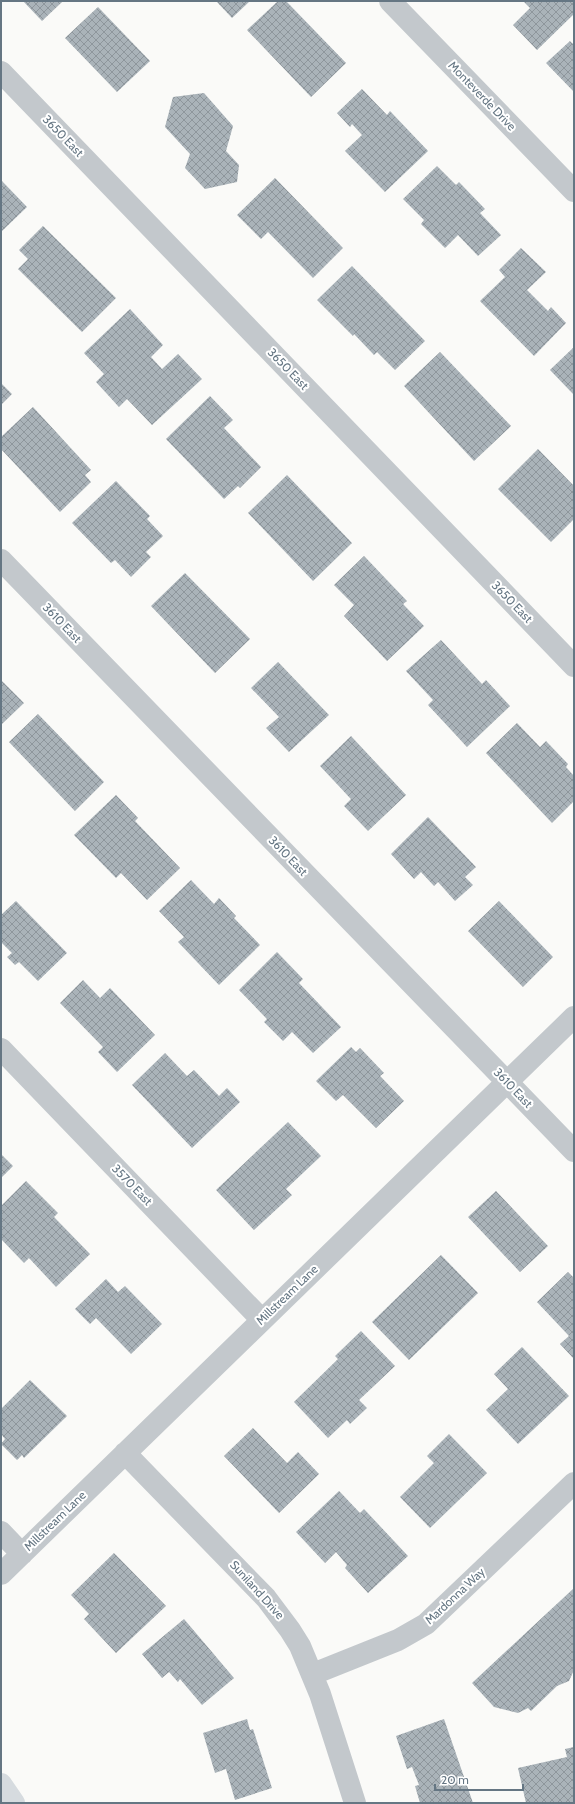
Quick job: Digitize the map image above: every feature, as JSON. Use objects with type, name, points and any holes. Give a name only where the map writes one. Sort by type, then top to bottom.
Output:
[{"type":"main road","points":[[1,1784],[14,1803]]},
{"type":"street","name":"Monteverde Drive","points":[[390,1],[574,191]]},
{"type":"street","name":"3650 East","points":[[1,72],[574,666]]},
{"type":"street","name":"3610 East","points":[[1,560],[574,1151]]},
{"type":"street","name":"Millstream Lane","points":[[1,1574],[574,1017]]},
{"type":"street","name":"3570 East","points":[[1,1049],[262,1320]]},
{"type":"street","name":"Suniland Drive","points":[[125,1453],[266,1598],[290,1630],[313,1674],[355,1803]]},
{"type":"street","name":"Mardonna Way","points":[[313,1674],[398,1640],[426,1624],[574,1483]]},
{"type":"street","points":[[1,1532],[22,1554]]},
{"type":"building","points":[[23,1],[63,1],[42,21]]},
{"type":"building","points":[[216,1],[250,1],[232,18]]},
{"type":"building","points":[[278,1],[286,1],[346,63],[311,97],[247,30]]},
{"type":"building","points":[[523,1],[574,1],[574,14],[537,50],[513,25],[530,8]]},
{"type":"building","points":[[98,7],[150,61],[117,92],[65,38]]},
{"type":"building","points":[[570,41],[574,45],[574,92],[546,63]]},
{"type":"building","points":[[362,89],[387,115],[390,111],[428,151],[385,192],[345,151],[362,135],[352,124],[350,127],[337,113]]},
{"type":"building","points":[[204,93],[233,126],[226,151],[239,165],[237,182],[205,189],[185,168],[190,154],[165,127],[173,97]]},
{"type":"building","points":[[437,166],[456,185],[459,182],[485,209],[480,213],[501,235],[478,256],[458,235],[445,248],[421,224],[424,220],[403,199]]},
{"type":"building","points":[[275,178],[343,248],[313,278],[268,232],[261,239],[237,215]]},
{"type":"building","points":[[1,180],[27,207],[1,232]]},
{"type":"building","points":[[43,226],[116,298],[82,332],[18,269],[28,259],[19,250]]},
{"type":"building","points":[[521,248],[546,272],[527,290],[548,311],[551,307],[566,323],[534,356],[480,301],[505,277],[499,270]]},
{"type":"building","points":[[352,266],[425,341],[395,370],[377,352],[374,355],[354,334],[353,336],[317,300]]},
{"type":"building","points":[[130,309],[163,345],[151,357],[162,369],[178,354],[202,379],[152,425],[127,399],[119,407],[96,382],[104,374],[84,353]]},
{"type":"building","points":[[574,347],[574,395],[550,370]]},
{"type":"building","points":[[440,352],[511,426],[474,461],[404,386]]},
{"type":"building","points":[[1,383],[12,394],[1,405]]},
{"type":"building","points":[[210,396],[233,420],[224,428],[261,467],[240,488],[238,486],[224,499],[166,439]]},
{"type":"building","points":[[33,407],[91,470],[85,475],[91,482],[60,512],[1,449],[1,437]]},
{"type":"building","points":[[538,449],[574,486],[574,519],[551,542],[498,489]]},
{"type":"building","points":[[287,475],[352,543],[313,581],[248,513]]},
{"type":"building","points":[[116,481],[150,516],[147,519],[163,536],[146,552],[151,557],[131,577],[115,560],[111,563],[72,523]]},
{"type":"building","points":[[364,556],[407,601],[403,604],[424,626],[387,661],[344,616],[354,605],[334,585]]},
{"type":"building","points":[[185,573],[250,639],[215,673],[151,606]]},
{"type":"building","points":[[441,640],[482,684],[486,680],[510,706],[467,747],[428,705],[433,700],[406,671]]},
{"type":"building","points":[[278,662],[329,715],[289,752],[266,728],[279,717],[251,688]]},
{"type":"building","points":[[1,680],[24,703],[1,725]]},
{"type":"building","points":[[38,714],[104,782],[75,811],[9,742]]},
{"type":"building","points":[[517,723],[540,747],[546,741],[568,764],[566,767],[574,776],[574,801],[552,823],[486,753]]},
{"type":"building","points":[[351,736],[406,795],[368,831],[344,806],[351,799],[320,766]]},
{"type":"building","points":[[116,795],[138,818],[135,821],[180,868],[147,900],[121,873],[116,878],[74,835]]},
{"type":"building","points":[[428,817],[476,867],[465,877],[473,885],[455,901],[438,882],[434,886],[421,872],[414,879],[391,854]]},
{"type":"building","points":[[191,880],[214,904],[219,898],[236,916],[234,918],[260,945],[219,985],[178,942],[184,937],[159,911]]},
{"type":"building","points":[[16,901],[67,953],[38,981],[19,962],[15,965],[7,957],[12,953],[1,942],[1,915]]},
{"type":"building","points":[[499,901],[553,957],[523,987],[468,931]]},
{"type":"building","points":[[277,952],[303,979],[299,983],[341,1027],[313,1053],[292,1032],[283,1041],[264,1022],[267,1019],[239,990]]},
{"type":"building","points":[[83,980],[100,998],[110,988],[155,1035],[117,1072],[98,1052],[103,1047],[60,1003]]},
{"type":"building","points":[[351,1047],[356,1052],[360,1048],[384,1073],[380,1076],[404,1101],[376,1128],[343,1095],[336,1101],[316,1081]]},
{"type":"building","points":[[165,1053],[187,1076],[194,1070],[219,1096],[227,1088],[240,1102],[192,1148],[132,1085]]},
{"type":"building","points":[[288,1122],[321,1156],[286,1189],[292,1195],[254,1230],[216,1190]]},
{"type":"building","points":[[1,1154],[13,1166],[1,1178]]},
{"type":"building","points":[[26,1181],[58,1213],[54,1217],[90,1254],[56,1287],[29,1258],[24,1263],[1,1239],[1,1206]]},
{"type":"building","points":[[496,1191],[548,1246],[520,1272],[468,1217]]},
{"type":"building","points":[[441,1255],[478,1293],[409,1360],[372,1322]]},
{"type":"building","points":[[568,1272],[574,1278],[574,1359],[560,1344],[569,1336],[537,1302]]},
{"type":"building","points":[[106,1279],[118,1292],[125,1286],[162,1324],[131,1354],[96,1318],[90,1324],[75,1309]]},
{"type":"building","points":[[361,1331],[395,1366],[359,1400],[367,1408],[350,1424],[347,1420],[328,1438],[294,1402],[338,1359],[335,1356]]},
{"type":"building","points":[[522,1347],[569,1396],[518,1444],[486,1410],[508,1389],[494,1374]]},
{"type":"building","points":[[30,1380],[67,1416],[24,1458],[22,1455],[17,1460],[1,1444],[5,1439],[1,1434],[1,1409]]},
{"type":"building","points":[[253,1428],[287,1463],[298,1452],[319,1474],[279,1513],[224,1456]]},
{"type":"building","points":[[449,1434],[487,1473],[430,1528],[400,1497],[434,1463],[427,1456]]},
{"type":"building","points":[[339,1491],[360,1513],[364,1509],[408,1556],[368,1593],[345,1568],[347,1565],[336,1552],[325,1563],[296,1532]]},
{"type":"building","points":[[114,1553],[166,1606],[116,1653],[84,1619],[89,1614],[71,1595]]},
{"type":"building","points":[[574,1588],[574,1670],[569,1681],[557,1686],[531,1711],[528,1708],[518,1713],[494,1707],[472,1683]]},
{"type":"building","points":[[184,1619],[234,1678],[202,1705],[180,1679],[178,1682],[169,1672],[162,1678],[142,1654]]},
{"type":"building","points":[[247,1719],[250,1730],[253,1729],[272,1788],[235,1800],[226,1769],[215,1773],[203,1733]]},
{"type":"building","points":[[444,1719],[473,1803],[420,1803],[415,1786],[419,1785],[412,1767],[407,1769],[396,1736]]},
{"type":"building","points":[[574,1747],[574,1803],[526,1803],[518,1768],[567,1757],[565,1749]]}]
